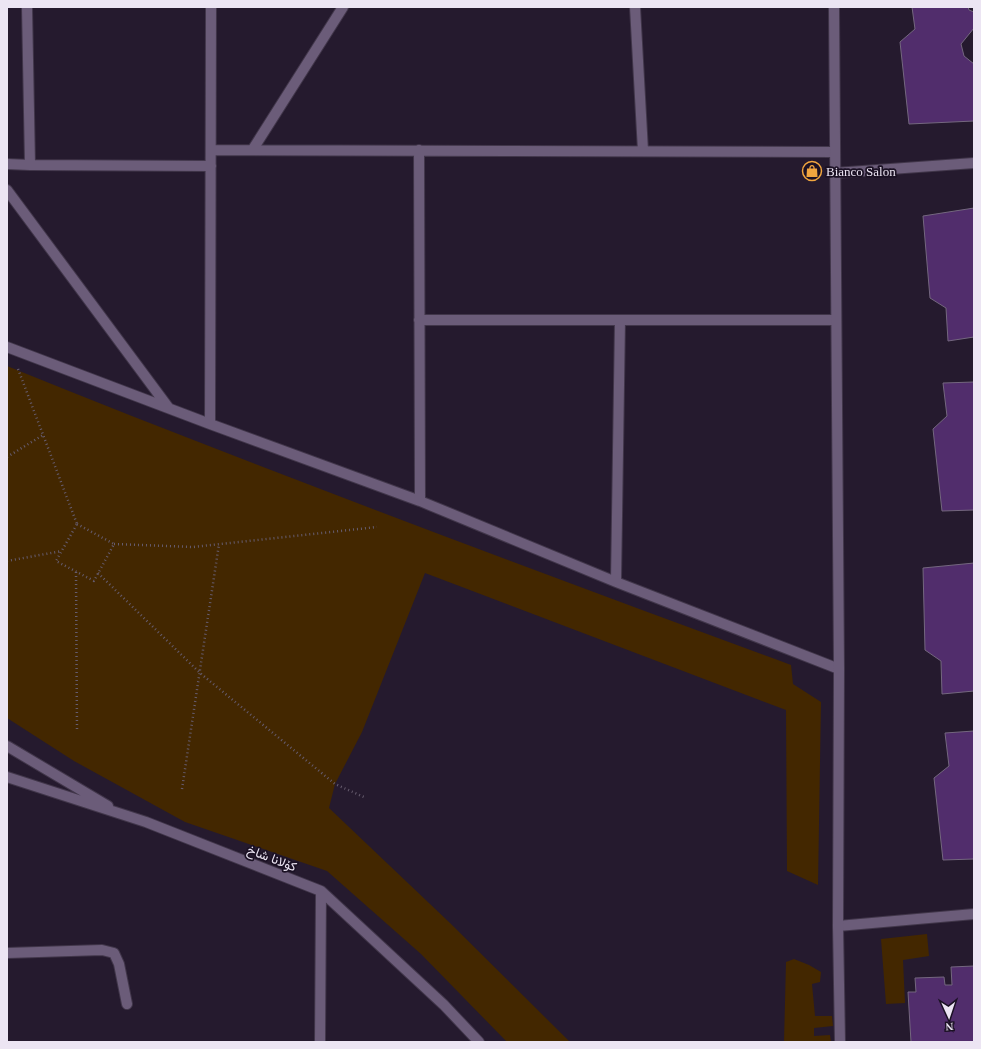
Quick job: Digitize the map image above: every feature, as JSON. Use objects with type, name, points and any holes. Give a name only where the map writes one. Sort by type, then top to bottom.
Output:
[{"type":"street","points":[[27,7],[30,165]]},
{"type":"street","points":[[210,424],[211,7]]},
{"type":"street","points":[[253,149],[344,7]]},
{"type":"street","points":[[635,7],[643,151]]},
{"type":"street","points":[[834,7],[839,669],[838,926],[840,1042]]},
{"type":"street","points":[[211,150],[835,152]]},
{"type":"street","points":[[419,150],[420,501]]},
{"type":"street","points":[[835,173],[974,163]]},
{"type":"street","points":[[7,164],[211,166]]},
{"type":"street","points":[[7,190],[168,407]]},
{"type":"street","points":[[419,320],[836,320]]},
{"type":"street","points":[[616,582],[620,320]]},
{"type":"street","points":[[8,347],[210,424],[420,501],[616,582],[839,669]]},
{"type":"street","points":[[7,746],[123,815]]},
{"type":"street","name":"کۆلانا شاخ","points":[[7,777],[146,822],[321,891],[444,1005],[479,1042]]},
{"type":"street","points":[[320,1042],[321,891]]},
{"type":"street","points":[[838,926],[974,914]]},
{"type":"street","points":[[7,953],[102,950],[114,953],[119,964],[126,1004]]},
{"type":"path","points":[[8,347],[76,524],[114,544],[193,547],[377,527]]},
{"type":"path","points":[[7,457],[43,435]]},
{"type":"path","points":[[76,524],[56,561],[94,582],[114,544]]},
{"type":"path","points":[[182,789],[219,544]]},
{"type":"path","points":[[7,561],[62,551]]},
{"type":"path","points":[[76,572],[77,730]]},
{"type":"path","points":[[98,573],[200,673],[335,784],[366,798]]},
{"type":"shaded area","points":[[7,366],[300,481],[791,665],[793,684],[821,702],[818,885],[787,871],[786,710],[425,573],[362,732],[335,784],[329,808],[450,923],[570,1042],[507,1042],[421,954],[327,871],[185,822],[74,761],[7,718]]},
{"type":"shaded area","points":[[927,934],[929,956],[903,960],[905,1003],[886,1004],[881,939]]},
{"type":"shaded area","points":[[794,959],[821,972],[820,982],[812,984],[815,1016],[832,1016],[833,1026],[814,1028],[814,1036],[830,1035],[831,1042],[784,1042],[786,962]]},
{"type":"building","points":[[912,7],[968,7],[969,10],[974,12],[974,28],[961,44],[964,56],[974,64],[974,121],[909,124],[900,42],[915,29]]},
{"type":"building","points":[[974,208],[974,337],[948,341],[946,308],[930,298],[923,216]]},
{"type":"building","points":[[974,382],[974,510],[942,511],[933,429],[947,416],[943,383]]},
{"type":"building","points":[[974,563],[974,691],[942,694],[941,661],[925,650],[923,568]]},
{"type":"building","points":[[974,731],[974,859],[943,860],[934,778],[949,766],[945,733]]},
{"type":"building","points":[[974,966],[974,1042],[911,1042],[908,992],[916,992],[915,978],[944,977],[945,985],[952,985],[951,967]]},
{"type":"place","name":"Bianco Salon","points":[[812,171]]}]
